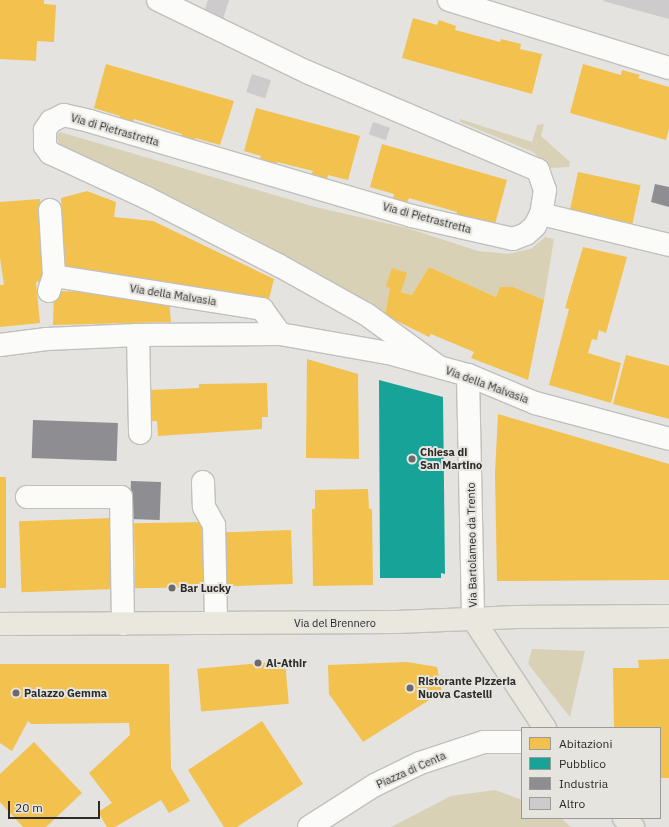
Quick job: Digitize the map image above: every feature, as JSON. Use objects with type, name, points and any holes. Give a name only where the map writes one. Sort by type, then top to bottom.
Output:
[{"type":"main road","name":"Via del Brennero","points":[[0,624],[216,623],[669,616]]},
{"type":"main road","points":[[474,619],[544,727]]},
{"type":"main road","points":[[625,819],[633,827]]},
{"type":"street","name":"Via di Pietrastretta","points":[[158,0],[307,72],[538,170],[545,190],[541,214],[535,226],[526,234],[513,239],[412,216],[90,121],[64,115],[51,121],[45,130],[45,146],[50,153],[148,198],[280,266],[366,314],[439,367]]},
{"type":"street","points":[[449,0],[669,68]]},
{"type":"street","name":"Via della Malvasia","points":[[50,210],[51,284],[262,309],[280,334]]},
{"type":"street","points":[[541,214],[669,245]]},
{"type":"street","name":"Via della Malvasia","points":[[0,346],[47,339],[138,335],[280,334],[388,353],[468,375],[535,403],[669,439]]},
{"type":"street","points":[[138,335],[140,433]]},
{"type":"street","name":"Via Bartolameo da Trento","points":[[468,375],[474,619]]},
{"type":"street","points":[[203,482],[204,507],[214,524],[216,623]]},
{"type":"street","points":[[27,497],[121,497],[123,624]]},
{"type":"street","name":"Piazza di Centa","points":[[309,827],[375,785],[420,763],[484,742],[521,742]]},
{"type":"shaded area","points":[[460,119],[532,142],[537,125],[544,124],[541,136],[570,162],[569,167],[550,168],[533,152],[460,122]]},
{"type":"shaded area","points":[[60,132],[315,207],[407,228],[478,251],[508,254],[531,249],[545,237],[554,239],[544,300],[513,287],[500,287],[496,297],[429,267],[412,295],[390,288],[385,315],[246,234],[60,145],[56,136]]},
{"type":"shaded area","points":[[532,649],[585,651],[570,717],[528,664]]},
{"type":"shaded area","points":[[495,790],[521,800],[521,819],[562,819],[571,827],[391,827],[451,796]]},
{"type":"building: Abitazioni","points":[[0,0],[44,0],[44,4],[56,5],[54,42],[37,41],[36,61],[0,59]]},
{"type":"building: Abitazioni","points":[[413,18],[437,25],[439,20],[456,26],[455,30],[500,42],[501,39],[521,44],[520,49],[542,54],[532,94],[402,58]]},
{"type":"building: Abitazioni","points":[[106,64],[234,101],[220,145],[195,138],[193,142],[180,138],[182,134],[134,119],[133,123],[119,119],[120,116],[94,108]]},
{"type":"building: Abitazioni","points":[[583,64],[621,75],[622,70],[640,75],[638,78],[669,87],[669,128],[666,140],[570,113]]},
{"type":"building: Abitazioni","points":[[256,108],[360,136],[348,180],[328,175],[327,179],[311,175],[313,171],[277,162],[276,165],[259,161],[261,156],[244,151]]},
{"type":"building: Abitazioni","points":[[382,144],[507,180],[495,224],[472,217],[471,221],[456,216],[457,212],[409,198],[407,203],[393,198],[394,194],[370,187]]},
{"type":"building: Abitazioni","points":[[578,172],[641,185],[632,227],[569,214]]},
{"type":"building: Abitazioni","points":[[87,191],[116,202],[114,217],[153,221],[274,279],[268,303],[64,267],[61,198]]},
{"type":"building: Abitazioni","points":[[40,199],[48,281],[36,282],[40,323],[0,327],[0,285],[4,285],[0,258],[0,202]]},
{"type":"building: Abitazioni","points":[[583,247],[627,257],[606,333],[599,330],[597,340],[592,339],[588,353],[621,363],[611,403],[549,385],[569,309],[565,308]]},
{"type":"building: Abitazioni","points":[[429,267],[496,297],[500,287],[513,287],[544,300],[528,380],[471,358],[474,352],[431,334],[429,337],[385,315],[390,288],[386,286],[392,268],[407,273],[401,292],[412,295]]},
{"type":"building: Abitazioni","points":[[54,291],[133,293],[133,301],[169,301],[171,322],[53,325]]},
{"type":"building: Abitazioni","points":[[626,355],[669,366],[669,419],[613,404]]},
{"type":"building: Abitazioni","points":[[307,359],[358,374],[359,459],[306,458]]},
{"type":"building: Abitazioni","points":[[267,383],[268,417],[262,417],[262,429],[158,436],[157,421],[150,421],[150,390],[199,388],[199,384]]},
{"type":"building: Abitazioni","points":[[498,414],[669,464],[669,580],[497,581],[495,473]]},
{"type":"building: Abitazioni","points":[[0,477],[6,477],[6,588],[0,588]]},
{"type":"building: Abitazioni","points":[[368,489],[369,509],[372,509],[373,585],[313,586],[312,509],[315,509],[315,490]]},
{"type":"building: Abitazioni","points":[[113,518],[115,589],[22,592],[19,521]]},
{"type":"building: Abitazioni","points":[[208,522],[209,587],[135,588],[134,523]]},
{"type":"building: Abitazioni","points":[[291,530],[293,584],[222,586],[220,532]]},
{"type":"building: Abitazioni","points":[[669,659],[669,778],[661,778],[661,727],[614,727],[613,668],[639,668],[638,660]]},
{"type":"building: Abitazioni","points":[[285,661],[289,704],[201,712],[197,669]]},
{"type":"building: Abitazioni","points":[[407,662],[437,667],[442,692],[363,742],[329,694],[328,665]]},
{"type":"building: Abitazioni","points":[[0,664],[169,664],[171,768],[190,801],[169,813],[161,800],[115,827],[107,827],[98,812],[112,803],[89,773],[130,735],[129,723],[31,724],[28,721],[12,751],[0,743]]},
{"type":"building: Abitazioni","points":[[262,721],[303,784],[237,827],[224,827],[188,770]]},
{"type":"building: Abitazioni","points":[[34,742],[82,793],[46,827],[23,827],[0,802],[0,774]]},
{"type":"building: Pubblico","name":"Chiesa di San Martino","points":[[379,380],[443,397],[445,574],[441,573],[441,578],[380,578]]},
{"type":"building: Industria","points":[[655,184],[669,187],[669,207],[651,202]]},
{"type":"building: Industria","points":[[33,420],[118,423],[117,461],[32,458]]},
{"type":"building: Industria","points":[[131,481],[161,482],[160,520],[130,519]]},
{"type":"building: Altro","points":[[208,0],[229,0],[223,19],[205,9]]},
{"type":"building: Altro","points":[[669,0],[669,19],[603,1]]},
{"type":"building: Altro","points":[[252,74],[271,80],[265,98],[246,92]]},
{"type":"building: Altro","points":[[373,122],[390,128],[386,140],[369,134]]},
{"type":"place","name":"Chiesa di San Martino","points":[[412,459]]},
{"type":"place","name":"Bar Lucky","points":[[172,588]]},
{"type":"place","name":"Al-Athir","points":[[258,663]]},
{"type":"place","name":"Ristorante Pizzeria Nuova Castelli","points":[[410,688]]},
{"type":"place","name":"Palazzo Gemma","points":[[16,693]]}]
